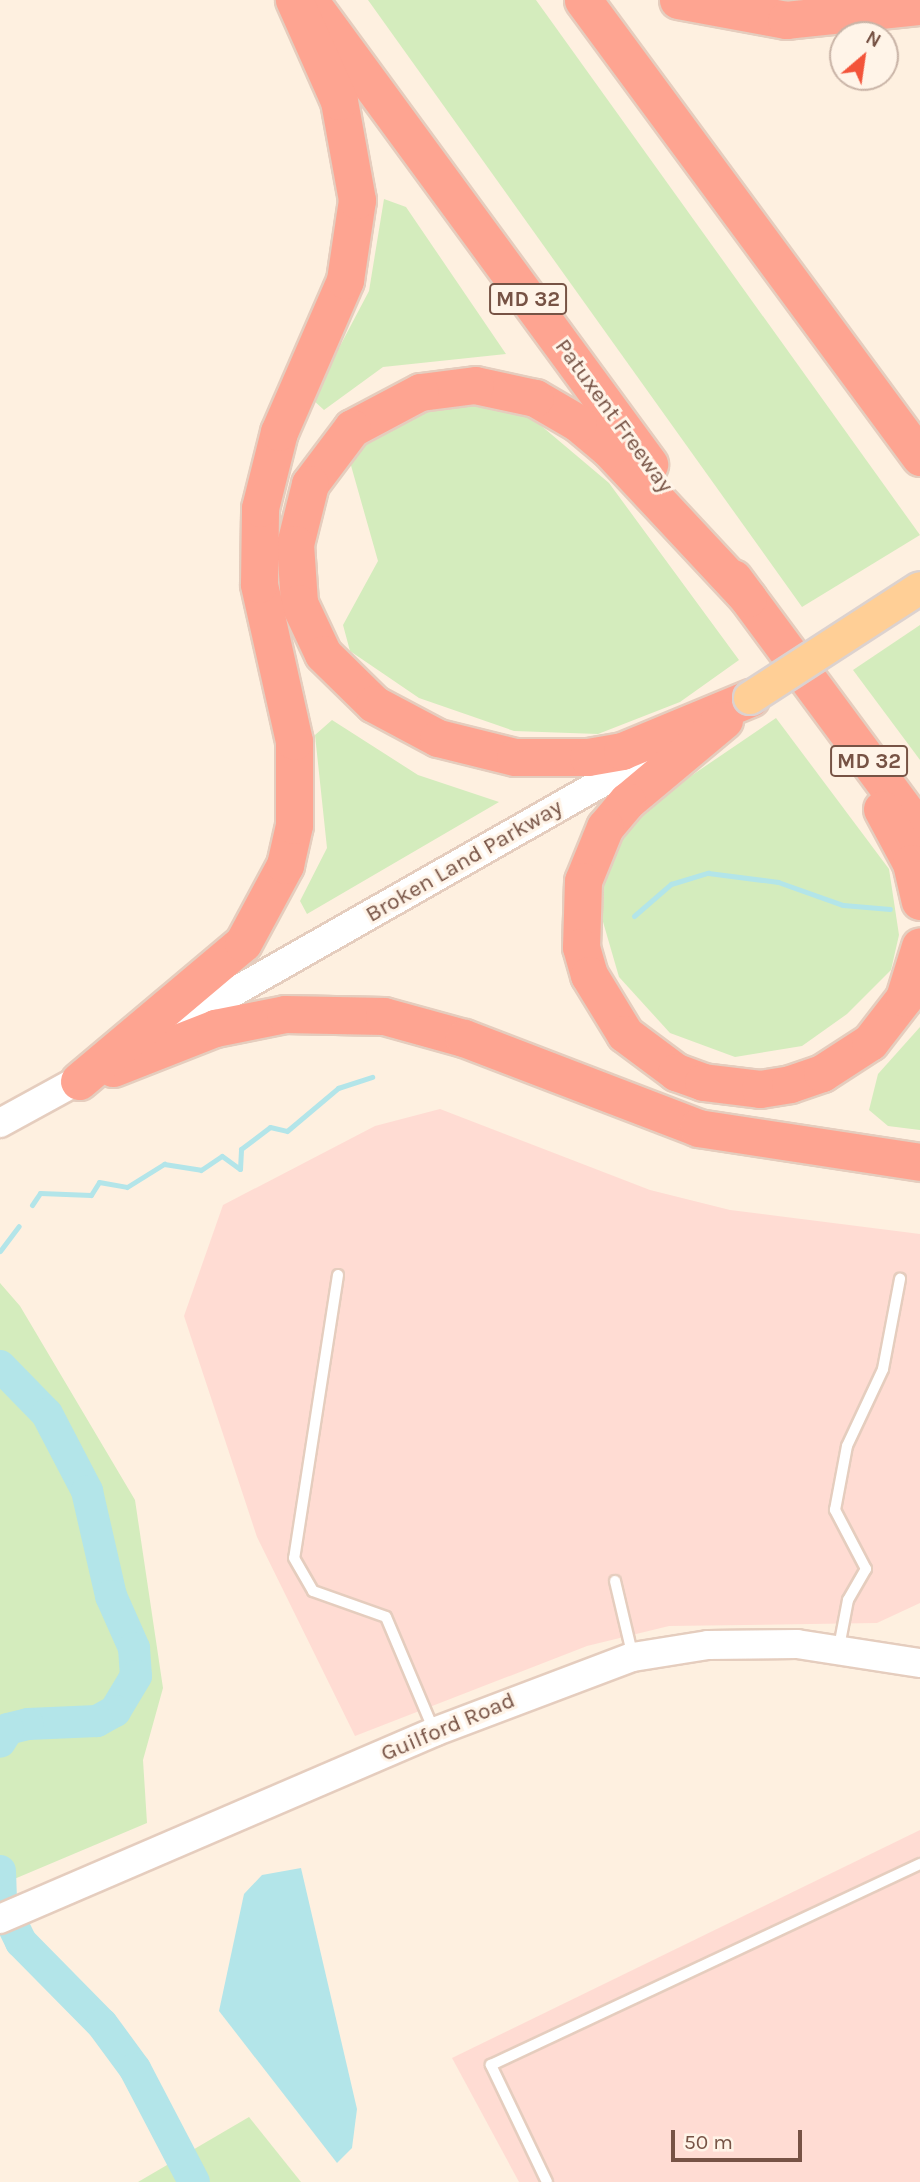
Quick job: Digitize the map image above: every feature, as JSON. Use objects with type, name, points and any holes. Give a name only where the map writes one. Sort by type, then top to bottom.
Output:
[{"type":"highway","points":[[79,1080],[243,943],[281,876],[294,825],[294,741],[259,584],[260,508],[279,432],[345,280],[356,200],[339,101],[294,0]]},
{"type":"highway","name":"Patuxent Freeway","points":[[308,0],[920,831]]},
{"type":"highway","points":[[583,0],[920,457]]},
{"type":"highway","points":[[678,0],[786,20],[920,6]]},
{"type":"highway","points":[[748,598],[617,456],[578,423],[535,398],[475,385],[420,392],[352,428],[310,484],[295,544],[299,603],[323,654],[374,704],[438,738],[515,757],[588,757],[622,751],[750,698]]},
{"type":"highway","points":[[818,691],[911,863],[920,901]]},
{"type":"highway","points":[[750,698],[627,801],[592,852],[579,911],[581,947],[602,1004],[625,1034],[676,1072],[733,1088],[790,1084],[822,1073],[870,1042],[904,998],[920,946]]},
{"type":"highway","points":[[79,1080],[215,1028],[285,1014],[372,1015],[464,1038],[698,1128],[920,1162]]},
{"type":"main road","name":"Broken Land Parkway","points":[[750,698],[920,588]]},
{"type":"street","name":"Broken Land Parkway","points":[[0,1123],[750,698]]},
{"type":"street","name":"Guilford Road","points":[[0,1919],[435,1732],[633,1657],[708,1645],[839,1647],[920,1663]]},
{"type":"lane","points":[[338,1275],[294,1558],[313,1591],[386,1617],[435,1732]]},
{"type":"lane","points":[[839,1647],[848,1600],[866,1569],[835,1510],[847,1446],[883,1369],[900,1279]]},
{"type":"lane","points":[[615,1581],[633,1657]]},
{"type":"lane","points":[[547,2182],[491,2065],[920,1864]]},
{"type":"shaded area","points":[[440,1109],[650,1190],[730,1210],[920,1234],[920,1603],[877,1623],[669,1626],[587,1646],[355,1736],[257,1537],[184,1316],[223,1205],[375,1126]]},
{"type":"shaded area","points":[[920,1830],[920,2182],[519,2182],[452,2058]]},
{"type":"green space","points":[[368,0],[536,0],[920,535],[802,607]]},
{"type":"green space","points":[[384,199],[406,207],[506,354],[383,367],[324,410],[312,399],[369,291]]},
{"type":"green space","points":[[449,399],[532,418],[609,483],[739,660],[680,702],[598,734],[514,731],[419,698],[350,651],[343,625],[378,561],[350,462],[370,431]]},
{"type":"green space","points":[[920,625],[920,760],[853,670]]},
{"type":"green space","points":[[776,718],[889,869],[899,935],[891,970],[847,1014],[802,1046],[735,1057],[670,1033],[619,977],[599,908],[612,848],[660,797]]},
{"type":"green space","points":[[332,720],[418,775],[499,802],[307,914],[300,901],[327,848],[315,735]]},
{"type":"green space","points":[[920,1027],[920,1130],[888,1126],[869,1110],[878,1074]]},
{"type":"green space","points":[[0,1283],[20,1306],[135,1500],[163,1688],[143,1760],[147,1823],[0,1885]]},
{"type":"green space","points":[[249,2117],[301,2182],[138,2182]]},
{"type":"water","points":[[301,1868],[357,2109],[352,2148],[337,2163],[219,2011],[244,1894],[262,1875]]},
{"type":"waterway","points":[[634,916],[671,884],[708,873],[778,882],[843,905],[890,909]]},
{"type":"waterway","points":[[32,1205],[40,1193],[91,1195],[99,1182],[127,1187],[164,1164],[201,1170],[222,1156],[240,1169],[241,1149],[270,1127],[287,1131],[338,1088],[372,1077]]},
{"type":"waterway","points":[[0,1251],[19,1226]]},
{"type":"waterway","points":[[0,1366],[47,1414],[87,1491],[111,1596],[134,1648],[136,1676],[115,1711],[97,1721],[28,1724],[8,1729],[0,1742]]},
{"type":"waterway","points":[[0,1871],[1,1901],[21,1942],[102,2024],[135,2069],[194,2182]]}]
